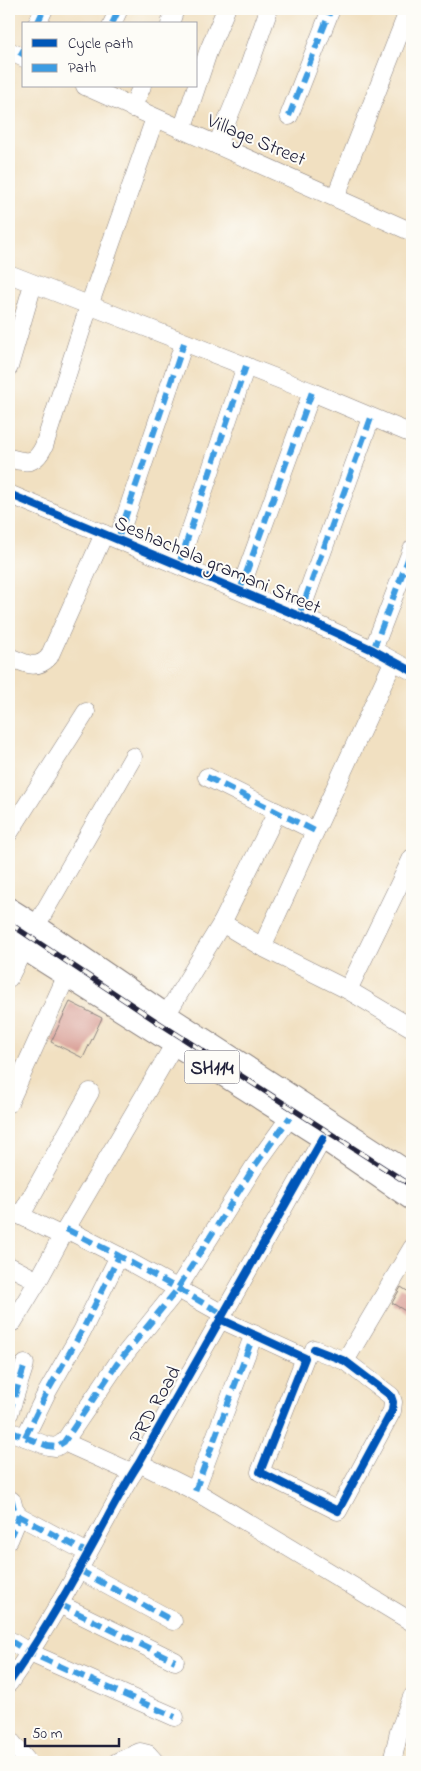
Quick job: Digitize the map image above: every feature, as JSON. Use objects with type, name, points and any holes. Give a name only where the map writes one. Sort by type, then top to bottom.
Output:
[{"type":"main road","name":"SH114","points":[[9,909],[166,1016],[412,1175]]},
{"type":"main road","name":"SH114","points":[[16,944],[323,1138],[412,1199]]},
{"type":"street","points":[[38,22],[44,9]]},
{"type":"street","points":[[113,22],[119,9]]},
{"type":"street","points":[[171,22],[176,9]]},
{"type":"street","points":[[198,82],[226,9]]},
{"type":"street","points":[[217,145],[247,72],[269,9]]},
{"type":"street","points":[[289,116],[331,9]]},
{"type":"street","points":[[336,196],[409,9]]},
{"type":"street","name":"Village Street","points":[[89,88],[336,196],[412,232]]},
{"type":"street","points":[[132,108],[141,88]]},
{"type":"street","points":[[182,130],[196,88]]},
{"type":"street","points":[[9,458],[25,462],[39,457],[44,446],[89,306],[155,118]]},
{"type":"street","points":[[9,274],[312,392],[412,434]]},
{"type":"street","points":[[9,367],[34,284]]},
{"type":"street","points":[[9,657],[35,665],[42,664],[49,657],[111,536],[184,343]]},
{"type":"street","points":[[179,564],[246,366]]},
{"type":"street","points":[[240,590],[312,392]]},
{"type":"street","points":[[299,616],[371,418]]},
{"type":"street","name":"Seshachala gramani Street","points":[[9,494],[240,590],[373,650],[412,671]]},
{"type":"street","points":[[373,650],[412,549]]},
{"type":"street","points":[[262,947],[393,662]]},
{"type":"street","points":[[9,833],[86,712]]},
{"type":"street","points":[[36,926],[133,757]]},
{"type":"street","points":[[208,777],[315,831]]},
{"type":"street","points":[[166,1016],[222,923],[277,812]]},
{"type":"street","points":[[348,990],[412,858]]},
{"type":"street","points":[[222,923],[262,947],[348,990],[412,1028]]},
{"type":"street","points":[[9,978],[16,944]]},
{"type":"street","points":[[9,1103],[66,977]]},
{"type":"street","points":[[13,1322],[175,1043]]},
{"type":"street","points":[[90,1092],[15,1213],[119,1256],[178,1288],[221,1317],[305,1358],[260,1472],[338,1511],[392,1411],[393,1402],[391,1396],[344,1361],[314,1349]]},
{"type":"street","points":[[119,1256],[82,1331],[46,1394],[17,1434],[48,1446],[56,1447],[64,1442],[116,1364],[178,1288],[254,1167],[290,1117]]},
{"type":"street","name":"PRD Road","points":[[9,1683],[30,1653],[79,1570],[127,1481],[323,1138]]},
{"type":"street","points":[[344,1361],[412,1248]]},
{"type":"street","points":[[9,1266],[38,1281]]},
{"type":"street","points":[[195,1491],[254,1334]]},
{"type":"street","points":[[9,1414],[25,1364]]},
{"type":"street","points":[[64,1442],[195,1491],[412,1622]]},
{"type":"street","points":[[9,1499],[12,1500],[14,1509],[19,1516],[88,1553]]},
{"type":"street","points":[[9,1540],[19,1516]]},
{"type":"street","points":[[79,1570],[173,1621]]},
{"type":"street","points":[[59,1604],[175,1661]]},
{"type":"street","points":[[9,1640],[30,1653],[175,1717]]},
{"type":"street","points":[[392,1762],[406,1736],[412,1697]]},
{"type":"street","points":[[9,1739],[28,1762]]},
{"type":"street","points":[[117,1762],[140,1752],[148,1754],[155,1762]]},
{"type":"building","points":[[70,1002],[102,1018],[83,1058],[51,1042]]},
{"type":"building","points":[[401,1287],[412,1294],[412,1315],[392,1303]]},
{"type":"railway","points":[[9,923],[153,1019],[412,1186]]},
{"type":"marked path","points":[[38,22],[44,9]]},
{"type":"marked path","points":[[113,22],[119,9]]},
{"type":"marked path","points":[[289,116],[331,9]]},
{"type":"marked path","points":[[20,56],[22,52]]},
{"type":"marked path","points":[[118,539],[184,343]]},
{"type":"marked path","points":[[179,564],[246,366]]},
{"type":"marked path","points":[[240,590],[312,392]]},
{"type":"marked path","points":[[299,616],[371,418]]},
{"type":"marked path","points":[[373,650],[412,549]]},
{"type":"marked path","points":[[207,777],[315,831]]},
{"type":"marked path","points":[[9,1431],[48,1446],[56,1447],[64,1442],[117,1364],[176,1291],[254,1167],[290,1117]]},
{"type":"marked path","points":[[66,1229],[223,1314]]},
{"type":"marked path","points":[[25,1437],[46,1394],[82,1331],[119,1256]]},
{"type":"marked path","points":[[195,1491],[254,1334]]},
{"type":"marked path","points":[[9,1414],[25,1364]]},
{"type":"marked path","points":[[9,1499],[12,1501],[14,1509],[19,1516],[88,1553]]},
{"type":"marked path","points":[[9,1540],[19,1516]]},
{"type":"marked path","points":[[79,1570],[173,1621]]},
{"type":"marked path","points":[[59,1604],[175,1661]]},
{"type":"marked path","points":[[9,1640],[30,1653],[175,1717]]},
{"type":"cycle path","points":[[9,494],[299,616],[373,650],[412,671]]},
{"type":"cycle path","points":[[9,1683],[60,1603],[323,1138]]},
{"type":"cycle path","points":[[220,1319],[305,1358],[260,1472],[338,1511],[392,1411],[393,1402],[391,1396],[345,1361],[314,1349]]}]
